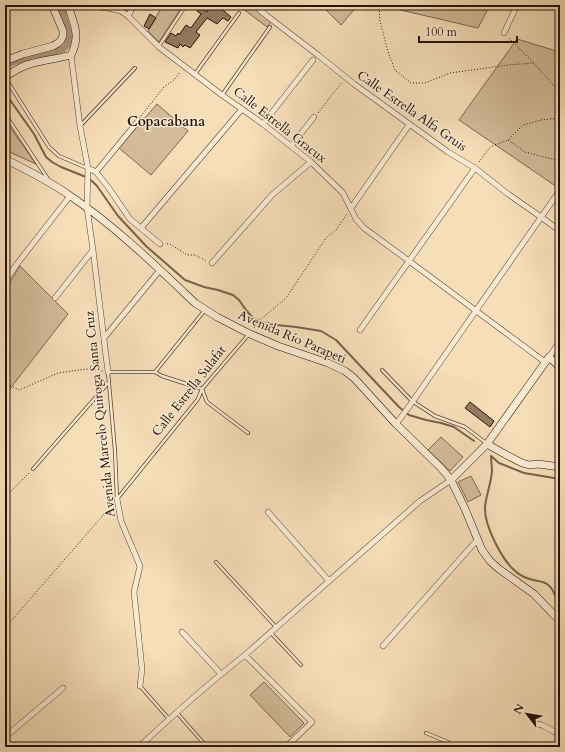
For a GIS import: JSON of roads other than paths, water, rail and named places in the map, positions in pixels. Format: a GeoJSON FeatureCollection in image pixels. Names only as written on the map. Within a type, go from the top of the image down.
{"type":"FeatureCollection","features":[{"type":"Feature","properties":{"kind":"main road"},"geometry":{"type":"LineString","coordinates":[[5,77],[30,64],[71,55],[77,35],[68,5]]}},
{"type":"Feature","properties":{"kind":"main road"},"geometry":{"type":"LineString","coordinates":[[5,61],[58,43],[63,36],[63,31],[54,7]]}},
{"type":"Feature","properties":{"kind":"main road","name":"Avenida Río Parapeti"},"geometry":{"type":"LineString","coordinates":[[5,159],[51,183],[87,208],[122,236],[195,303],[205,310],[250,334],[278,346],[328,363],[345,371],[354,378],[396,424],[441,468],[451,480],[482,550],[499,569],[534,594],[560,620]]}},
{"type":"Feature","properties":{"kind":"main road"},"geometry":{"type":"LineString","coordinates":[[451,480],[487,444],[547,360]]}},
{"type":"Feature","properties":{"kind":"main road","name":"Calle Estrella Gracux"},"geometry":{"type":"LineString","coordinates":[[547,360],[560,367]]}},
{"type":"Feature","properties":{"kind":"main road"},"geometry":{"type":"LineString","coordinates":[[487,444],[522,463],[529,465],[538,464],[560,467]]}},
{"type":"Feature","properties":{"kind":"street"},"geometry":{"type":"LineString","coordinates":[[54,7],[64,5]]}},
{"type":"Feature","properties":{"kind":"street","name":"Calle Estrella Gracux"},"geometry":{"type":"LineString","coordinates":[[80,5],[108,8],[120,11],[128,16],[159,47],[242,110],[263,124],[311,162],[343,193],[350,208],[364,228],[547,360]]}},
{"type":"Feature","properties":{"kind":"street"},"geometry":{"type":"LineString","coordinates":[[128,16],[134,5]]}},
{"type":"Feature","properties":{"kind":"street","name":"Calle Estrella Alfa Gruis"},"geometry":{"type":"LineString","coordinates":[[254,5],[266,16],[409,125],[448,152],[475,168],[508,194],[560,231]]}},
{"type":"Feature","properties":{"kind":"street"},"geometry":{"type":"LineString","coordinates":[[504,33],[516,5]]}},
{"type":"Feature","properties":{"kind":"street"},"geometry":{"type":"LineString","coordinates":[[71,55],[80,126],[88,168],[87,208]]}},
{"type":"Feature","properties":{"kind":"street"},"geometry":{"type":"LineString","coordinates":[[263,124],[314,60]]}},
{"type":"Feature","properties":{"kind":"street"},"geometry":{"type":"LineString","coordinates":[[141,228],[242,110]]}},
{"type":"Feature","properties":{"kind":"street"},"geometry":{"type":"LineString","coordinates":[[291,146],[314,117]]}},
{"type":"Feature","properties":{"kind":"street"},"geometry":{"type":"LineString","coordinates":[[96,172],[139,120]]}},
{"type":"Feature","properties":{"kind":"street"},"geometry":{"type":"LineString","coordinates":[[350,208],[409,125]]}},
{"type":"Feature","properties":{"kind":"street"},"geometry":{"type":"LineString","coordinates":[[212,263],[272,195],[311,162]]}},
{"type":"Feature","properties":{"kind":"street"},"geometry":{"type":"LineString","coordinates":[[88,168],[96,172],[130,219],[160,244]]}},
{"type":"Feature","properties":{"kind":"street"},"geometry":{"type":"LineString","coordinates":[[360,330],[475,168]]}},
{"type":"Feature","properties":{"kind":"street"},"geometry":{"type":"LineString","coordinates":[[396,424],[558,193]]}},
{"type":"Feature","properties":{"kind":"street"},"geometry":{"type":"LineString","coordinates":[[5,282],[17,264],[70,196]]}},
{"type":"Feature","properties":{"kind":"street","name":"Avenida Marcelo Quiroga Santa Cruz"},"geometry":{"type":"LineString","coordinates":[[87,208],[108,372]]}},
{"type":"Feature","properties":{"kind":"street"},"geometry":{"type":"LineString","coordinates":[[55,298],[93,250]]}},
{"type":"Feature","properties":{"kind":"street"},"geometry":{"type":"LineString","coordinates":[[104,338],[160,270]]}},
{"type":"Feature","properties":{"kind":"street"},"geometry":{"type":"LineString","coordinates":[[547,360],[560,341]]}},
{"type":"Feature","properties":{"kind":"street"},"geometry":{"type":"LineString","coordinates":[[139,747],[169,719],[245,655],[420,501],[451,480]]}},
{"type":"Feature","properties":{"kind":"street","name":"Avenida Marcelo Quiroga Santa Cruz"},"geometry":{"type":"LineString","coordinates":[[117,500],[121,520],[140,566],[134,592],[142,669],[140,686]]}},
{"type":"Feature","properties":{"kind":"street"},"geometry":{"type":"LineString","coordinates":[[268,512],[329,581]]}},
{"type":"Feature","properties":{"kind":"street"},"geometry":{"type":"LineString","coordinates":[[383,646],[478,539]]}},
{"type":"Feature","properties":{"kind":"street"},"geometry":{"type":"LineString","coordinates":[[182,632],[221,674]]}},
{"type":"Feature","properties":{"kind":"street"},"geometry":{"type":"LineString","coordinates":[[245,655],[312,722],[286,747]]}},
{"type":"Feature","properties":{"kind":"street"},"geometry":{"type":"LineString","coordinates":[[5,737],[63,688]]}},
{"type":"Feature","properties":{"kind":"street"},"geometry":{"type":"LineString","coordinates":[[537,724],[542,725],[560,735]]}},
{"type":"Feature","properties":{"kind":"lane"},"geometry":{"type":"LineString","coordinates":[[159,47],[186,5]]}},
{"type":"Feature","properties":{"kind":"lane"},"geometry":{"type":"LineString","coordinates":[[195,74],[239,12]]}},
{"type":"Feature","properties":{"kind":"lane"},"geometry":{"type":"LineString","coordinates":[[222,95],[270,27]]}},
{"type":"Feature","properties":{"kind":"lane"},"geometry":{"type":"LineString","coordinates":[[80,126],[135,68]]}},
{"type":"Feature","properties":{"kind":"lane"},"geometry":{"type":"LineString","coordinates":[[5,77],[49,147],[59,156],[88,168]]}},
{"type":"Feature","properties":{"kind":"lane"},"geometry":{"type":"LineString","coordinates":[[5,114],[51,183]]}},
{"type":"Feature","properties":{"kind":"lane"},"geometry":{"type":"LineString","coordinates":[[155,372],[205,310]]}},
{"type":"Feature","properties":{"kind":"lane","name":"Calle Estrella Sulafat"},"geometry":{"type":"LineString","coordinates":[[117,500],[198,399],[202,389],[250,334]]}},
{"type":"Feature","properties":{"kind":"lane"},"geometry":{"type":"LineString","coordinates":[[382,370],[412,401],[435,416],[465,427],[487,444]]}},
{"type":"Feature","properties":{"kind":"lane"},"geometry":{"type":"LineString","coordinates":[[108,372],[155,372],[162,376],[202,389],[207,402],[248,433]]}},
{"type":"Feature","properties":{"kind":"lane","name":"Avenida Marcelo Quiroga Santa Cruz"},"geometry":{"type":"LineString","coordinates":[[108,372],[116,451],[117,500]]}},
{"type":"Feature","properties":{"kind":"lane"},"geometry":{"type":"LineString","coordinates":[[33,469],[108,382]]}},
{"type":"Feature","properties":{"kind":"lane"},"geometry":{"type":"LineString","coordinates":[[216,562],[277,627]]}},
{"type":"Feature","properties":{"kind":"lane"},"geometry":{"type":"LineString","coordinates":[[271,632],[301,665]]}},
{"type":"Feature","properties":{"kind":"lane"},"geometry":{"type":"LineString","coordinates":[[140,686],[169,719]]}},
{"type":"Feature","properties":{"kind":"lane"},"geometry":{"type":"LineString","coordinates":[[176,713],[207,747]]}},
{"type":"Feature","properties":{"kind":"lane"},"geometry":{"type":"LineString","coordinates":[[426,733],[448,742],[452,747]]}},
{"type":"Feature","properties":{"kind":"waterway"},"geometry":{"type":"LineString","coordinates":[[5,65],[24,58],[63,49],[67,45],[69,35],[62,11]]}},
{"type":"Feature","properties":{"kind":"waterway"},"geometry":{"type":"LineString","coordinates":[[5,94],[34,134],[46,157],[61,167],[92,181],[118,216],[146,246],[185,280],[233,295],[239,300],[253,318],[267,324],[321,331],[336,340],[399,407],[409,415],[454,427],[474,441]]}},
{"type":"Feature","properties":{"kind":"waterway"},"geometry":{"type":"LineString","coordinates":[[491,456],[492,471],[486,498],[485,514],[494,541],[504,558],[514,570],[525,577],[547,584],[560,604]]}},
{"type":"Feature","properties":{"kind":"waterway"},"geometry":{"type":"LineString","coordinates":[[491,456],[499,463],[524,473],[560,479]]}},
{"type":"Feature","properties":{"kind":"district","name":"Copacabana"},"geometry":{"type":"Point","coordinates":[166,121]}}]}
